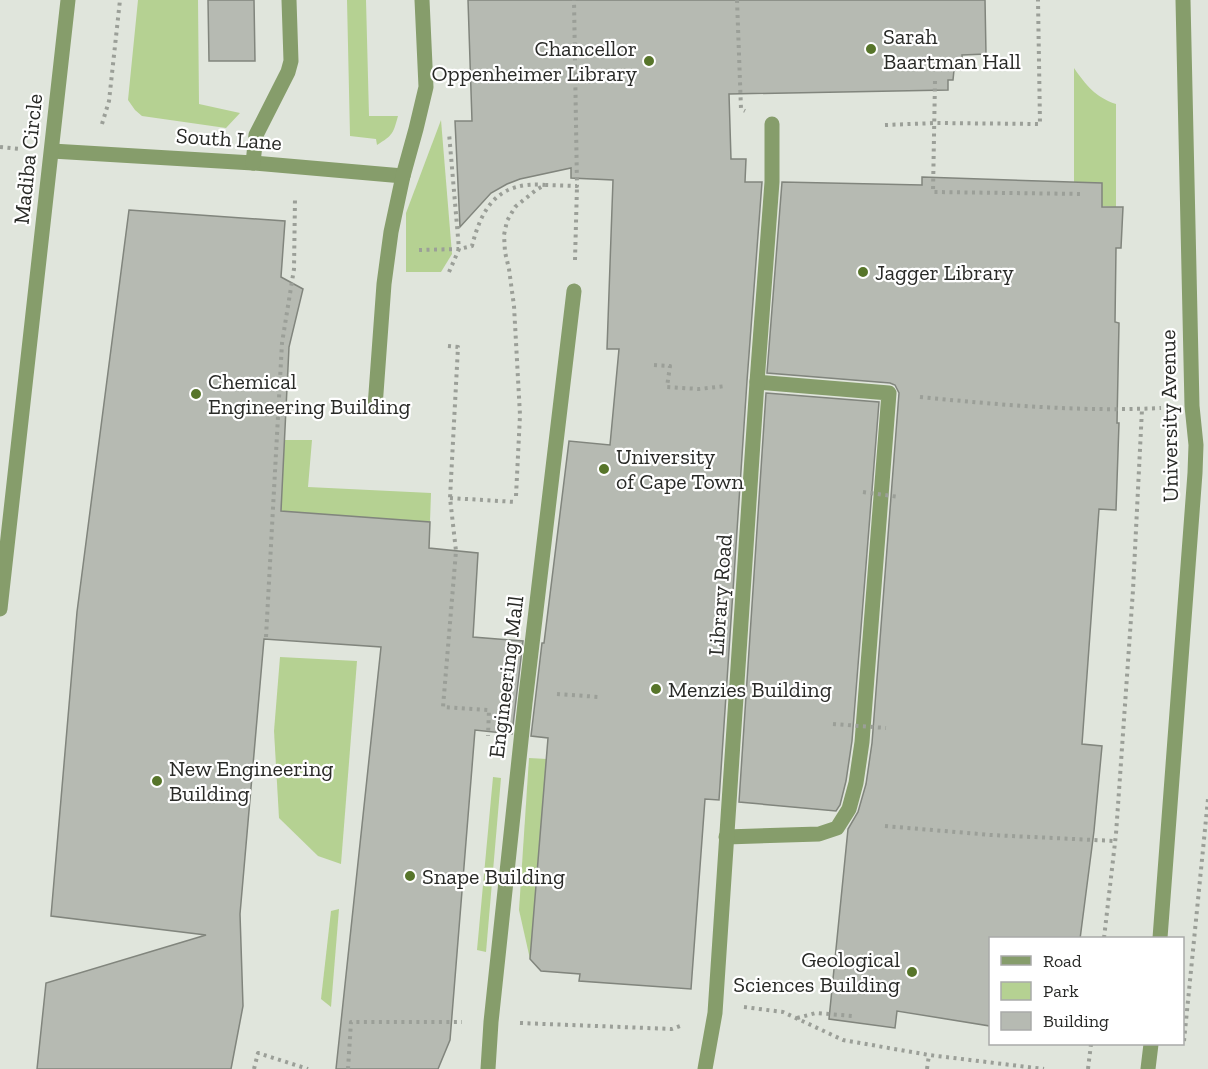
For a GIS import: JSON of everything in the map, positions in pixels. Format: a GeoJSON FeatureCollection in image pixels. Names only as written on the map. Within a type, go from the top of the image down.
{"type":"FeatureCollection","features":[{"type":"Feature","properties":{"kind":"street","name":"Madiba Circle"},"geometry":{"type":"LineString","coordinates":[[0,609],[68,0]]}},
{"type":"Feature","properties":{"kind":"street"},"geometry":{"type":"LineString","coordinates":[[253,163],[256,135],[288,72],[291,61],[289,0]]}},
{"type":"Feature","properties":{"kind":"street"},"geometry":{"type":"LineString","coordinates":[[375,407],[384,284],[391,232],[426,87],[422,0]]}},
{"type":"Feature","properties":{"kind":"street","name":"University Avenue"},"geometry":{"type":"LineString","coordinates":[[1160,937],[1196,473],[1192,406],[1183,0]]}},
{"type":"Feature","properties":{"kind":"street","name":"Library Road"},"geometry":{"type":"LineString","coordinates":[[705,1069],[715,1013],[772,182],[772,124]]}},
{"type":"Feature","properties":{"kind":"street","name":"South Lane"},"geometry":{"type":"LineString","coordinates":[[51,151],[253,163],[403,176]]}},
{"type":"Feature","properties":{"kind":"street","name":"Engineering Mall"},"geometry":{"type":"LineString","coordinates":[[488,1069],[525,703],[574,291]]}},
{"type":"Feature","properties":{"kind":"street"},"geometry":{"type":"LineString","coordinates":[[726,837],[819,834],[837,828],[849,809],[856,783],[862,742],[890,393],[757,382]]}},
{"type":"Feature","properties":{"kind":"street"},"geometry":{"type":"LineString","coordinates":[[1148,1069],[1151,1045]]}},
{"type":"Feature","properties":{"kind":"path"},"geometry":{"type":"LineString","coordinates":[[93,154],[109,101],[120,0]]}},
{"type":"Feature","properties":{"kind":"path"},"geometry":{"type":"LineString","coordinates":[[574,0],[578,178]]}},
{"type":"Feature","properties":{"kind":"path"},"geometry":{"type":"LineString","coordinates":[[737,0],[741,109]]}},
{"type":"Feature","properties":{"kind":"path"},"geometry":{"type":"LineString","coordinates":[[885,125],[1040,124],[1038,0]]}},
{"type":"Feature","properties":{"kind":"path"},"geometry":{"type":"LineString","coordinates":[[935,81],[933,192],[1083,194]]}},
{"type":"Feature","properties":{"kind":"path"},"geometry":{"type":"LineString","coordinates":[[448,132],[459,249],[448,272]]}},
{"type":"Feature","properties":{"kind":"path"},"geometry":{"type":"LineString","coordinates":[[0,147],[28,149]]}},
{"type":"Feature","properties":{"kind":"path"},"geometry":{"type":"LineString","coordinates":[[417,250],[459,249],[472,246],[477,226],[493,200],[501,194],[524,185],[545,185]]}},
{"type":"Feature","properties":{"kind":"path"},"geometry":{"type":"LineString","coordinates":[[575,263],[577,186]]}},
{"type":"Feature","properties":{"kind":"path"},"geometry":{"type":"LineString","coordinates":[[266,637],[282,343],[294,269],[295,208]]}},
{"type":"Feature","properties":{"kind":"path"},"geometry":{"type":"LineString","coordinates":[[448,346],[458,347],[450,498],[456,551],[443,708],[489,710],[488,741]]}},
{"type":"Feature","properties":{"kind":"path"},"geometry":{"type":"LineString","coordinates":[[654,365],[670,366],[668,387],[699,389]]}},
{"type":"Feature","properties":{"kind":"path"},"geometry":{"type":"LineString","coordinates":[[890,393],[1035,407],[1142,409],[1192,406]]}},
{"type":"Feature","properties":{"kind":"path"},"geometry":{"type":"LineString","coordinates":[[1104,937],[1115,841],[1142,409]]}},
{"type":"Feature","properties":{"kind":"path"},"geometry":{"type":"LineString","coordinates":[[863,492],[899,497]]}},
{"type":"Feature","properties":{"kind":"path"},"geometry":{"type":"LineString","coordinates":[[450,498],[516,502]]}},
{"type":"Feature","properties":{"kind":"path"},"geometry":{"type":"LineString","coordinates":[[573,695],[599,697]]}},
{"type":"Feature","properties":{"kind":"path"},"geometry":{"type":"LineString","coordinates":[[833,724],[886,728]]}},
{"type":"Feature","properties":{"kind":"path"},"geometry":{"type":"LineString","coordinates":[[1184,1038],[1208,799]]}},
{"type":"Feature","properties":{"kind":"path"},"geometry":{"type":"LineString","coordinates":[[885,826],[991,835],[1115,841]]}},
{"type":"Feature","properties":{"kind":"path"},"geometry":{"type":"LineString","coordinates":[[737,1006],[783,1012],[843,1040],[928,1055],[1044,1069]]}},
{"type":"Feature","properties":{"kind":"path"},"geometry":{"type":"LineString","coordinates":[[797,1018],[816,1013],[852,1016]]}},
{"type":"Feature","properties":{"kind":"path"},"geometry":{"type":"LineString","coordinates":[[348,1069],[351,1022],[491,1022],[672,1029]]}},
{"type":"Feature","properties":{"kind":"path"},"geometry":{"type":"LineString","coordinates":[[1088,1069],[1091,1045]]}},
{"type":"Feature","properties":{"kind":"path"},"geometry":{"type":"LineString","coordinates":[[254,1069],[258,1053],[308,1069]]}},
{"type":"Feature","properties":{"kind":"path"},"geometry":{"type":"LineString","coordinates":[[927,1069],[928,1055]]}},
{"type":"Feature","properties":{"kind":"green space"},"geometry":{"type":"Polygon","coordinates":[[[138,0],[198,0],[199,104],[240,113],[226,128],[142,116],[128,100],[138,0]]]}},
{"type":"Feature","properties":{"kind":"green space"},"geometry":{"type":"Polygon","coordinates":[[[347,0],[366,0],[369,116],[398,116],[392,133],[377,145],[376,139],[350,136],[347,0]]]}},
{"type":"Feature","properties":{"kind":"green space"},"geometry":{"type":"Polygon","coordinates":[[[1074,68],[1092,90],[1102,98],[1116,104],[1116,207],[1102,206],[1101,183],[1074,182],[1074,68]]]}},
{"type":"Feature","properties":{"kind":"green space"},"geometry":{"type":"Polygon","coordinates":[[[441,120],[452,254],[441,272],[406,272],[406,213],[441,120]]]}},
{"type":"Feature","properties":{"kind":"green space"},"geometry":{"type":"Polygon","coordinates":[[[284,440],[312,440],[308,487],[431,493],[430,522],[281,511],[284,440]]]}},
{"type":"Feature","properties":{"kind":"green space"},"geometry":{"type":"Polygon","coordinates":[[[280,657],[357,661],[341,864],[318,856],[279,818],[274,731],[280,657]]]}},
{"type":"Feature","properties":{"kind":"green space"},"geometry":{"type":"Polygon","coordinates":[[[529,758],[547,759],[530,959],[519,910],[529,758]]]}},
{"type":"Feature","properties":{"kind":"green space"},"geometry":{"type":"Polygon","coordinates":[[[493,777],[501,778],[486,952],[477,950],[493,777]]]}},
{"type":"Feature","properties":{"kind":"green space"},"geometry":{"type":"Polygon","coordinates":[[[339,909],[331,1007],[321,999],[331,911],[339,909]]]}},
{"type":"Feature","properties":{"kind":"building"},"geometry":{"type":"Polygon","coordinates":[[[208,0],[254,0],[255,61],[209,61],[208,0]]]}},
{"type":"Feature","properties":{"kind":"building"},"geometry":{"type":"Polygon","coordinates":[[[468,0],[985,0],[986,54],[962,55],[963,70],[954,70],[953,80],[948,80],[948,90],[729,94],[731,159],[746,159],[745,182],[762,182],[719,800],[705,799],[691,989],[579,981],[580,974],[541,971],[530,959],[548,738],[531,736],[569,441],[610,445],[619,349],[607,349],[613,180],[571,178],[571,168],[520,179],[491,193],[460,227],[455,121],[472,121],[468,0]]]}},
{"type":"Feature","properties":{"kind":"building"},"geometry":{"type":"Polygon","coordinates":[[[922,177],[1102,183],[1102,207],[1123,207],[1121,248],[1116,248],[1115,322],[1119,323],[1117,423],[1119,423],[1116,510],[1099,509],[1082,744],[1102,746],[1080,937],[989,937],[989,1026],[897,1011],[895,1028],[829,1019],[848,829],[858,812],[866,784],[872,743],[899,393],[895,385],[890,383],[767,373],[782,182],[922,185],[922,177]]]}},
{"type":"Feature","properties":{"kind":"building"},"geometry":{"type":"Polygon","coordinates":[[[129,210],[285,221],[281,277],[303,289],[289,347],[281,511],[430,522],[429,548],[478,553],[473,637],[523,641],[512,734],[475,730],[450,1040],[438,1069],[336,1069],[381,647],[264,639],[240,914],[243,1006],[231,1069],[37,1069],[46,983],[206,935],[51,916],[77,612],[129,210]]]}},
{"type":"Feature","properties":{"kind":"building"},"geometry":{"type":"Polygon","coordinates":[[[766,393],[879,402],[852,741],[846,781],[840,805],[836,811],[739,802],[766,393]]]}},
{"type":"Feature","properties":{"kind":"place","name":"Sarah Baartman Hall"},"geometry":{"type":"Point","coordinates":[871,49]}},
{"type":"Feature","properties":{"kind":"place","name":"Chancellor Oppenheimer Library"},"geometry":{"type":"Point","coordinates":[649,61]}},
{"type":"Feature","properties":{"kind":"place","name":"Jagger Library"},"geometry":{"type":"Point","coordinates":[863,272]}},
{"type":"Feature","properties":{"kind":"place","name":"Chemical Engineering Building"},"geometry":{"type":"Point","coordinates":[196,394]}},
{"type":"Feature","properties":{"kind":"place","name":"University of Cape Town"},"geometry":{"type":"Point","coordinates":[604,469]}},
{"type":"Feature","properties":{"kind":"place","name":"Menzies Building"},"geometry":{"type":"Point","coordinates":[656,689]}},
{"type":"Feature","properties":{"kind":"place","name":"New Engineering Building"},"geometry":{"type":"Point","coordinates":[157,781]}},
{"type":"Feature","properties":{"kind":"place","name":"Snape Building"},"geometry":{"type":"Point","coordinates":[410,876]}},
{"type":"Feature","properties":{"kind":"place","name":"Geological Sciences Building"},"geometry":{"type":"Point","coordinates":[912,972]}}]}
